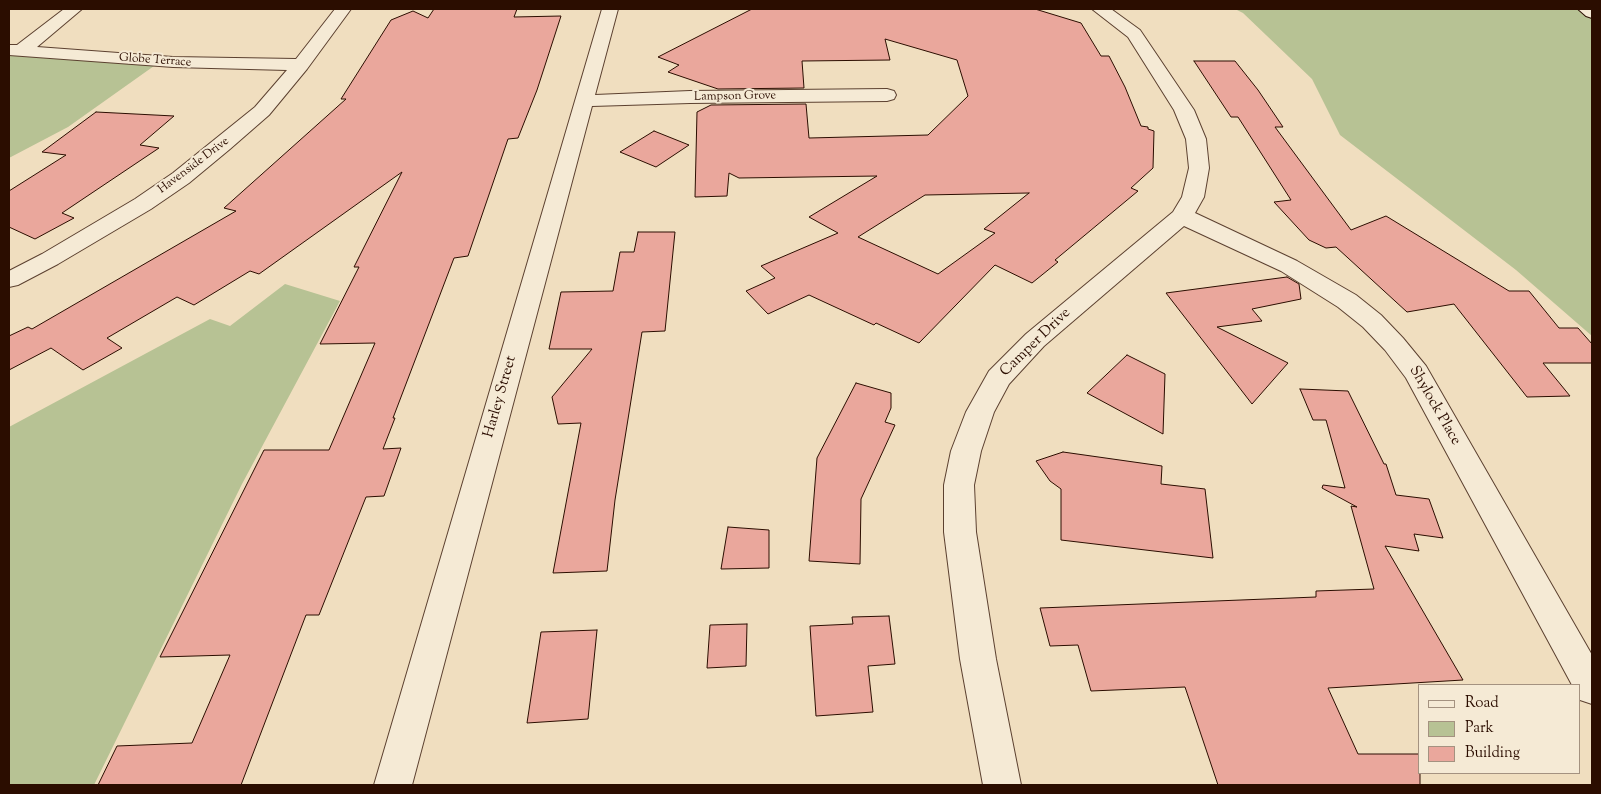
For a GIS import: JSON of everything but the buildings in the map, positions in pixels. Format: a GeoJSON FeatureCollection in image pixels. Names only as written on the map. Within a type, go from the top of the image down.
{"type":"FeatureCollection","features":[{"type":"Feature","properties":{"kind":"street"},"geometry":{"type":"LineString","coordinates":[[15,50],[74,9]]}},
{"type":"Feature","properties":{"kind":"street","name":"Havenside Drive"},"geometry":{"type":"LineString","coordinates":[[9,280],[50,260],[100,230],[181,178],[223,145],[262,110],[301,65],[343,9]]}},
{"type":"Feature","properties":{"kind":"street","name":"Harley Street"},"geometry":{"type":"LineString","coordinates":[[393,785],[610,9]]}},
{"type":"Feature","properties":{"kind":"street","name":"Camper Drive"},"geometry":{"type":"LineString","coordinates":[[1002,785],[978,659],[960,532],[959,485],[966,451],[980,412],[999,378],[1035,340],[1182,216],[1193,196],[1199,168],[1196,139],[1184,110],[1134,34],[1114,17],[1100,9]]}},
{"type":"Feature","properties":{"kind":"street"},"geometry":{"type":"LineString","coordinates":[[1586,9],[1592,13]]}},
{"type":"Feature","properties":{"kind":"street","name":"Globe Terrace"},"geometry":{"type":"LineString","coordinates":[[15,50],[182,63],[301,65]]}},
{"type":"Feature","properties":{"kind":"street","name":"Lampson Grove"},"geometry":{"type":"LineString","coordinates":[[583,101],[700,97],[887,95]]}},
{"type":"Feature","properties":{"kind":"street","name":"Shylock Place"},"geometry":{"type":"LineString","coordinates":[[1182,216],[1289,266],[1347,302],[1372,321],[1394,344],[1417,373],[1592,688]]}},
{"type":"Feature","properties":{"kind":"green space"},"geometry":{"type":"Polygon","coordinates":[[[1235,9],[1592,9],[1592,336],[1516,270],[1340,135],[1312,79],[1243,13],[1235,9]]]}},
{"type":"Feature","properties":{"kind":"green space"},"geometry":{"type":"Polygon","coordinates":[[[9,49],[161,61],[68,127],[9,158],[9,49]]]}},
{"type":"Feature","properties":{"kind":"green space"},"geometry":{"type":"Polygon","coordinates":[[[285,284],[340,301],[242,484],[94,785],[9,785],[9,427],[210,319],[230,326],[285,284]]]}}]}
